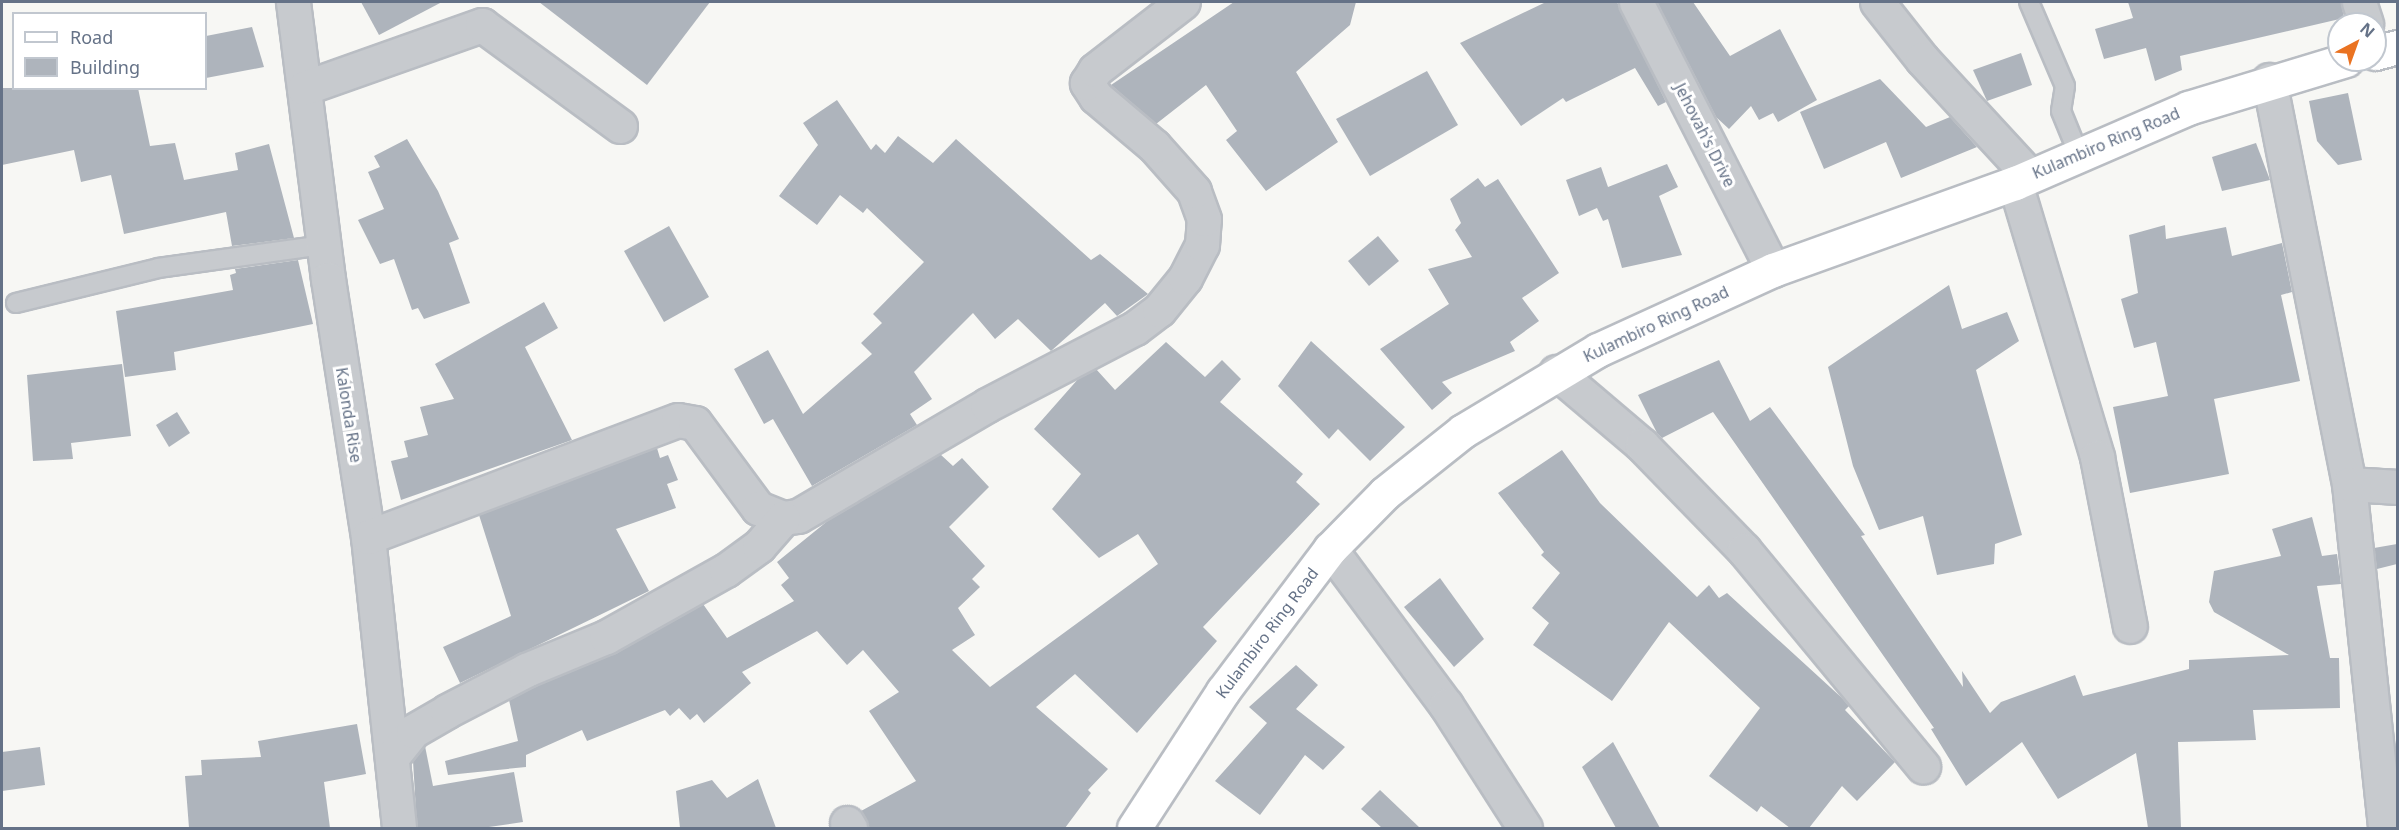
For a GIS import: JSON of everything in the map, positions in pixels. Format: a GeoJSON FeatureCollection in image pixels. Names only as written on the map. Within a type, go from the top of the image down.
{"type":"FeatureCollection","features":[{"type":"Feature","properties":{"kind":"street","name":"Kalonda Rise"},"geometry":{"type":"LineString","coordinates":[[293,2],[324,245],[368,537],[399,828]]}},
{"type":"Feature","properties":{"kind":"street"},"geometry":{"type":"LineString","coordinates":[[392,757],[413,731],[526,670],[606,637],[726,570],[759,546],[783,518],[815,509],[987,405],[1135,328],[1171,298],[1202,245],[1200,203],[1160,154],[1096,97],[1088,82],[1095,70],[1183,2]]}},
{"type":"Feature","properties":{"kind":"street","name":"Jehovah's Drive"},"geometry":{"type":"LineString","coordinates":[[1636,2],[1773,270]]}},
{"type":"Feature","properties":{"kind":"street"},"geometry":{"type":"LineString","coordinates":[[1877,2],[2023,179],[2097,457],[2130,626]]}},
{"type":"Feature","properties":{"kind":"street"},"geometry":{"type":"LineString","coordinates":[[304,88],[482,25],[620,126]]}},
{"type":"Feature","properties":{"kind":"street","name":"Kulambiro Ring Road"},"geometry":{"type":"LineString","coordinates":[[1134,828],[1223,691],[1330,549],[1385,493],[1463,431],[1556,372],[1773,270],[2023,179],[2269,80],[2327,65]]}},
{"type":"Feature","properties":{"kind":"street"},"geometry":{"type":"LineString","coordinates":[[2269,80],[2349,484],[2389,812]]}},
{"type":"Feature","properties":{"kind":"street"},"geometry":{"type":"LineString","coordinates":[[1556,372],[1642,445],[1744,550],[1923,766]]}},
{"type":"Feature","properties":{"kind":"street"},"geometry":{"type":"LineString","coordinates":[[368,537],[678,420],[695,423],[758,508],[783,518]]}},
{"type":"Feature","properties":{"kind":"street"},"geometry":{"type":"LineString","coordinates":[[2349,484],[2397,487]]}},
{"type":"Feature","properties":{"kind":"street"},"geometry":{"type":"LineString","coordinates":[[1330,549],[1446,705],[1525,828]]}},
{"type":"Feature","properties":{"kind":"lane"},"geometry":{"type":"LineString","coordinates":[[2029,2],[2065,86],[2061,111],[2079,155]]}},
{"type":"Feature","properties":{"kind":"lane"},"geometry":{"type":"LineString","coordinates":[[16,303],[203,260],[324,245]]}},
{"type":"Feature","properties":{"kind":"building"},"geometry":{"type":"Polygon","coordinates":[[[361,2],[442,2],[379,35],[361,2]]]}},
{"type":"Feature","properties":{"kind":"building"},"geometry":{"type":"Polygon","coordinates":[[[539,2],[710,2],[647,85],[539,2]]]}},
{"type":"Feature","properties":{"kind":"building"},"geometry":{"type":"Polygon","coordinates":[[[1234,2],[1356,2],[1350,25],[1296,72],[1338,142],[1266,191],[1226,140],[1237,131],[1206,85],[1156,124],[1111,85],[1234,2]]]}},
{"type":"Feature","properties":{"kind":"building"},"geometry":{"type":"Polygon","coordinates":[[[1546,2],[1617,2],[1666,102],[1658,106],[1635,68],[1566,102],[1563,98],[1521,126],[1460,43],[1546,2]]]}},
{"type":"Feature","properties":{"kind":"building"},"geometry":{"type":"Polygon","coordinates":[[[1657,2],[1693,2],[1730,56],[1780,29],[1817,100],[1778,122],[1773,113],[1759,120],[1751,106],[1729,129],[1716,117],[1657,2]]]}},
{"type":"Feature","properties":{"kind":"building"},"geometry":{"type":"Polygon","coordinates":[[[2128,2],[2341,2],[2343,12],[2327,12],[2327,22],[2180,56],[2182,70],[2155,81],[2146,48],[2104,59],[2095,29],[2133,18],[2128,2]]]}},
{"type":"Feature","properties":{"kind":"building"},"geometry":{"type":"Polygon","coordinates":[[[252,27],[264,67],[207,78],[207,36],[252,27]]]}},
{"type":"Feature","properties":{"kind":"building"},"geometry":{"type":"Polygon","coordinates":[[[2021,53],[2032,85],[1987,101],[1973,70],[2021,53]]]}},
{"type":"Feature","properties":{"kind":"building"},"geometry":{"type":"Polygon","coordinates":[[[1427,71],[1458,125],[1370,176],[1336,119],[1427,71]]]}},
{"type":"Feature","properties":{"kind":"building"},"geometry":{"type":"Polygon","coordinates":[[[1880,79],[1926,127],[1950,117],[1977,147],[1901,178],[1886,142],[1824,169],[1800,112],[1880,79]]]}},
{"type":"Feature","properties":{"kind":"building"},"geometry":{"type":"Polygon","coordinates":[[[2,88],[12,88],[12,90],[138,90],[150,146],[175,143],[184,180],[238,170],[235,153],[269,144],[294,238],[232,246],[226,212],[124,234],[111,175],[81,182],[74,150],[2,165],[2,88]]]}},
{"type":"Feature","properties":{"kind":"building"},"geometry":{"type":"Polygon","coordinates":[[[2348,93],[2362,160],[2338,165],[2317,141],[2309,101],[2348,93]]]}},
{"type":"Feature","properties":{"kind":"building"},"geometry":{"type":"Polygon","coordinates":[[[837,100],[871,150],[876,144],[885,153],[898,136],[933,163],[956,139],[1091,260],[1100,254],[1148,294],[1117,316],[1105,303],[1051,351],[1018,319],[995,339],[973,313],[914,372],[932,399],[910,414],[917,425],[812,486],[773,419],[764,424],[734,369],[768,350],[803,414],[872,354],[861,343],[882,323],[873,314],[924,262],[867,208],[863,213],[840,195],[817,225],[779,196],[818,145],[803,123],[837,100]]]}},
{"type":"Feature","properties":{"kind":"building"},"geometry":{"type":"Polygon","coordinates":[[[407,139],[438,191],[459,239],[449,243],[470,303],[424,319],[418,308],[412,310],[394,259],[380,264],[358,220],[384,209],[368,172],[380,167],[374,156],[407,139]]]}},
{"type":"Feature","properties":{"kind":"building"},"geometry":{"type":"Polygon","coordinates":[[[2256,143],[2270,180],[2222,191],[2212,157],[2256,143]]]}},
{"type":"Feature","properties":{"kind":"building"},"geometry":{"type":"Polygon","coordinates":[[[1667,164],[1678,187],[1659,196],[1682,255],[1622,268],[1608,219],[1603,221],[1597,208],[1579,216],[1566,180],[1601,167],[1608,187],[1667,164]]]}},
{"type":"Feature","properties":{"kind":"building"},"geometry":{"type":"Polygon","coordinates":[[[1478,178],[1485,187],[1498,179],[1559,273],[1522,298],[1539,321],[1510,342],[1515,351],[1442,382],[1452,393],[1432,410],[1380,349],[1449,304],[1428,269],[1472,257],[1455,230],[1461,223],[1450,199],[1478,178]]]}},
{"type":"Feature","properties":{"kind":"building"},"geometry":{"type":"Polygon","coordinates":[[[2165,225],[2166,239],[2226,227],[2232,256],[2282,243],[2292,292],[2281,295],[2300,381],[2214,399],[2229,474],[2130,493],[2113,407],[2168,396],[2156,342],[2134,348],[2121,299],[2138,293],[2129,235],[2165,225]]]}},
{"type":"Feature","properties":{"kind":"building"},"geometry":{"type":"Polygon","coordinates":[[[669,226],[709,297],[664,322],[624,251],[669,226]]]}},
{"type":"Feature","properties":{"kind":"building"},"geometry":{"type":"Polygon","coordinates":[[[1378,236],[1399,261],[1369,286],[1348,261],[1378,236]]]}},
{"type":"Feature","properties":{"kind":"building"},"geometry":{"type":"Polygon","coordinates":[[[298,260],[313,324],[174,352],[176,370],[125,377],[116,311],[233,290],[230,275],[236,273],[235,269],[298,260]]]}},
{"type":"Feature","properties":{"kind":"building"},"geometry":{"type":"Polygon","coordinates":[[[1949,285],[1962,329],[2007,312],[2019,341],[1976,370],[2022,535],[1995,544],[1994,564],[1937,575],[1923,516],[1879,530],[1853,466],[1828,367],[1949,285]]]}},
{"type":"Feature","properties":{"kind":"building"},"geometry":{"type":"Polygon","coordinates":[[[544,302],[558,328],[525,347],[572,440],[401,500],[391,461],[408,457],[404,441],[428,435],[420,407],[454,399],[435,364],[544,302]]]}},
{"type":"Feature","properties":{"kind":"building"},"geometry":{"type":"Polygon","coordinates":[[[1311,341],[1405,427],[1370,461],[1338,429],[1329,439],[1278,386],[1311,341]]]}},
{"type":"Feature","properties":{"kind":"building"},"geometry":{"type":"Polygon","coordinates":[[[1166,342],[1205,377],[1222,360],[1241,379],[1220,402],[1303,474],[1296,482],[1320,504],[1203,627],[1217,641],[1137,733],[1075,674],[1036,707],[1108,769],[1088,790],[1091,793],[1065,828],[869,828],[861,811],[916,781],[869,711],[899,692],[863,650],[847,665],[817,631],[742,672],[751,683],[704,723],[697,714],[690,720],[679,708],[670,716],[665,710],[587,741],[582,730],[526,755],[526,767],[448,775],[445,761],[518,741],[509,700],[534,687],[615,653],[703,604],[727,638],[794,601],[781,585],[789,578],[777,562],[830,519],[940,454],[953,466],[962,458],[989,487],[949,527],[985,566],[972,579],[980,587],[958,608],[975,635],[952,650],[990,687],[1158,564],[1138,534],[1099,558],[1052,509],[1081,474],[1034,429],[1079,378],[1096,369],[1115,390],[1166,342]]]}},
{"type":"Feature","properties":{"kind":"building"},"geometry":{"type":"Polygon","coordinates":[[[1719,360],[1750,421],[1770,407],[1865,535],[1861,536],[1963,687],[1962,671],[1990,713],[2001,702],[2075,675],[2083,696],[2189,669],[2189,660],[2289,655],[2214,612],[2209,602],[2214,571],[2281,556],[2272,529],[2312,517],[2322,556],[2337,554],[2341,584],[2317,586],[2330,658],[2339,658],[2340,708],[2253,710],[2256,740],[2178,742],[2181,828],[2148,828],[2136,753],[2058,799],[2022,742],[1966,786],[1931,729],[1934,728],[1713,412],[1662,438],[1657,433],[1638,395],[1719,360]]]}},
{"type":"Feature","properties":{"kind":"building"},"geometry":{"type":"Polygon","coordinates":[[[122,364],[131,436],[71,443],[73,459],[33,461],[27,375],[122,364]]]}},
{"type":"Feature","properties":{"kind":"building"},"geometry":{"type":"Polygon","coordinates":[[[177,412],[190,433],[169,447],[156,425],[177,412]]]}},
{"type":"Feature","properties":{"kind":"building"},"geometry":{"type":"Polygon","coordinates":[[[657,448],[660,458],[668,455],[678,480],[667,484],[676,508],[616,529],[649,591],[460,683],[443,647],[511,616],[479,515],[657,448]]]}},
{"type":"Feature","properties":{"kind":"building"},"geometry":{"type":"Polygon","coordinates":[[[1562,450],[1600,503],[1697,597],[1709,585],[1719,598],[1727,593],[1849,706],[1845,710],[1895,762],[1857,801],[1842,786],[1809,828],[1790,828],[1761,806],[1757,812],[1709,776],[1760,708],[1669,622],[1612,701],[1533,645],[1549,623],[1532,608],[1560,573],[1541,555],[1544,552],[1498,493],[1562,450]]]}},
{"type":"Feature","properties":{"kind":"building"},"geometry":{"type":"Polygon","coordinates":[[[2397,544],[2397,564],[2377,569],[2374,548],[2397,544]]]}},
{"type":"Feature","properties":{"kind":"building"},"geometry":{"type":"Polygon","coordinates":[[[1440,578],[1484,639],[1454,667],[1404,607],[1440,578]]]}},
{"type":"Feature","properties":{"kind":"building"},"geometry":{"type":"Polygon","coordinates":[[[1296,665],[1318,685],[1296,709],[1345,747],[1323,770],[1305,755],[1260,815],[1215,781],[1267,723],[1249,707],[1296,665]]]}},
{"type":"Feature","properties":{"kind":"building"},"geometry":{"type":"Polygon","coordinates":[[[357,724],[366,774],[324,782],[330,828],[189,828],[185,776],[202,775],[201,760],[261,757],[258,741],[357,724]]]}},
{"type":"Feature","properties":{"kind":"building"},"geometry":{"type":"Polygon","coordinates":[[[1613,742],[1660,828],[1616,828],[1582,767],[1613,742]]]}},
{"type":"Feature","properties":{"kind":"building"},"geometry":{"type":"Polygon","coordinates":[[[425,746],[433,786],[514,772],[523,822],[482,828],[417,828],[413,761],[425,746]]]}},
{"type":"Feature","properties":{"kind":"building"},"geometry":{"type":"Polygon","coordinates":[[[40,747],[45,785],[2,791],[2,752],[40,747]]]}},
{"type":"Feature","properties":{"kind":"building"},"geometry":{"type":"Polygon","coordinates":[[[758,779],[776,828],[680,828],[676,791],[712,780],[727,798],[758,779]]]}},
{"type":"Feature","properties":{"kind":"building"},"geometry":{"type":"Polygon","coordinates":[[[1380,790],[1420,828],[1382,828],[1361,809],[1380,790]]]}}]}
